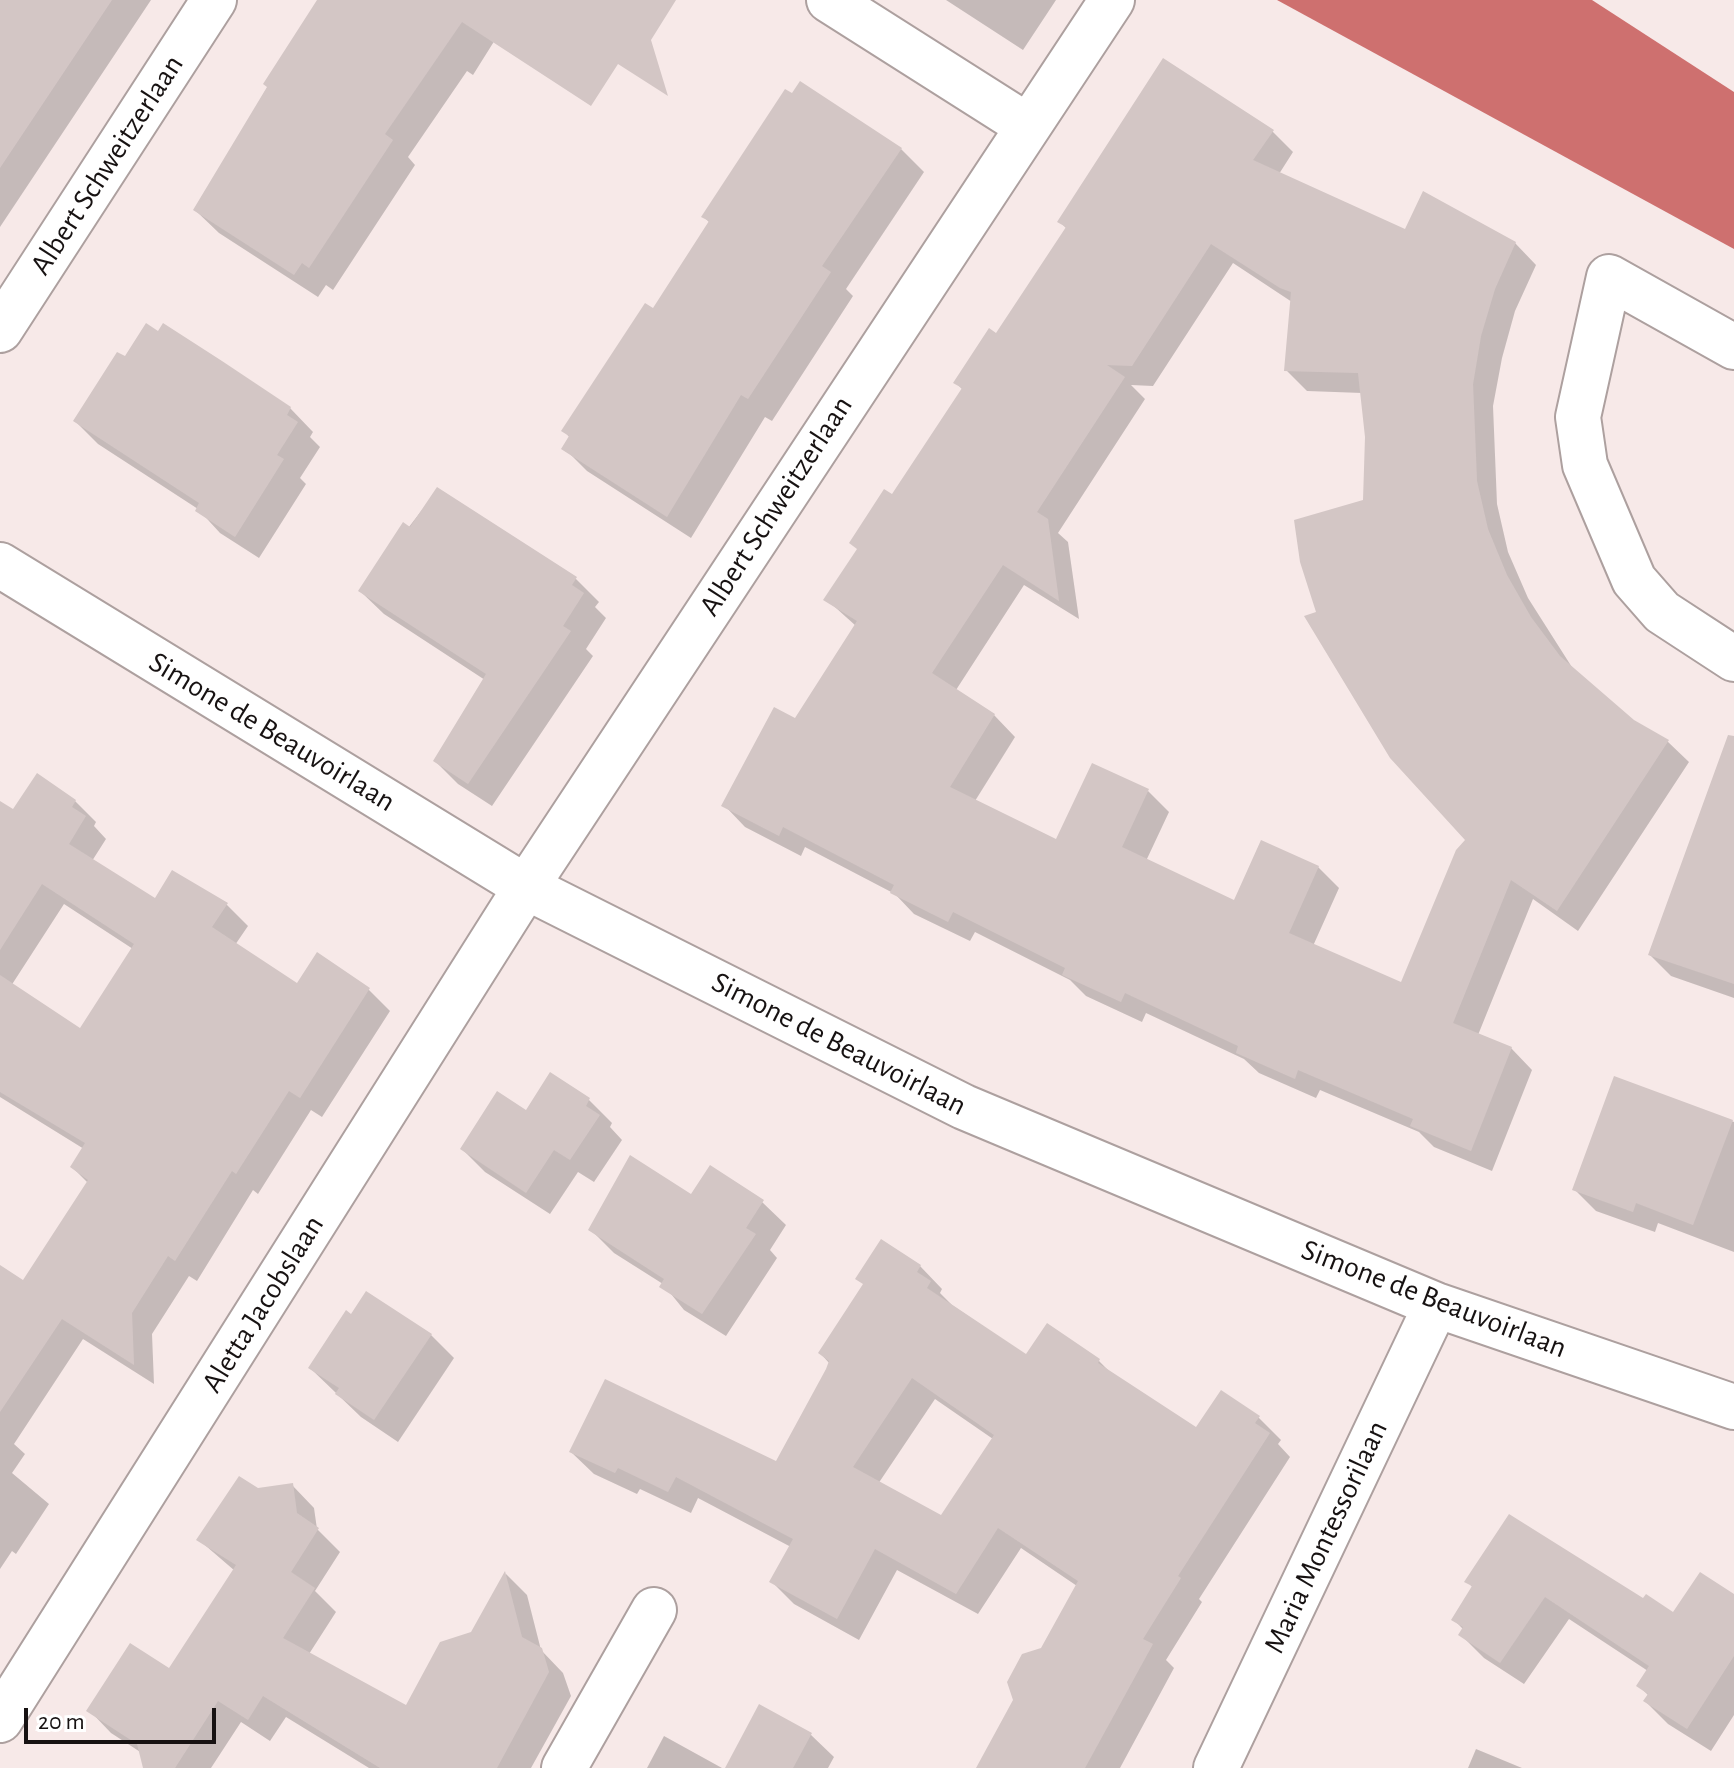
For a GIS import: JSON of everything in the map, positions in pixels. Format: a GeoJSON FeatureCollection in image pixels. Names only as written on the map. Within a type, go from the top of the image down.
{"type":"FeatureCollection","features":[{"type":"Feature","properties":{"kind":"street","name":"Albert Schweitzerlaan"},"geometry":{"type":"LineString","coordinates":[[0,330],[214,0]]}},
{"type":"Feature","properties":{"kind":"street"},"geometry":{"type":"LineString","coordinates":[[829,0],[1026,125]]}},
{"type":"Feature","properties":{"kind":"street","name":"Albert Schweitzerlaan"},"geometry":{"type":"LineString","coordinates":[[526,887],[1026,125],[1112,0]]}},
{"type":"Feature","properties":{"kind":"street"},"geometry":{"type":"LineString","coordinates":[[1734,347],[1609,277],[1578,417],[1585,465],[1634,580],[1662,612],[1734,659]]}},
{"type":"Feature","properties":{"kind":"street","name":"Simone de Beauvoirlaan"},"geometry":{"type":"LineString","coordinates":[[0,565],[526,887],[964,1107],[1436,1305],[1734,1407]]}},
{"type":"Feature","properties":{"kind":"street","name":"Aletta Jacobslaan"},"geometry":{"type":"LineString","coordinates":[[0,1720],[526,887]]}},
{"type":"Feature","properties":{"kind":"street","name":"Maria Montessorilaan"},"geometry":{"type":"LineString","coordinates":[[1216,1768],[1436,1305]]}},
{"type":"Feature","properties":{"kind":"street"},"geometry":{"type":"LineString","coordinates":[[564,1768],[654,1610]]}},
{"type":"Feature","properties":{"kind":"shaded area"},"geometry":{"type":"Polygon","coordinates":[[[1277,0],[1592,0],[1734,92],[1734,249],[1277,0]]]}},
{"type":"Feature","properties":{"kind":"building"},"geometry":{"type":"Polygon","coordinates":[[[0,0],[112,0],[0,168],[0,0]]]}},
{"type":"Feature","properties":{"kind":"building"},"geometry":{"type":"Polygon","coordinates":[[[317,0],[676,0],[651,40],[668,96],[618,64],[591,106],[462,22],[385,134],[393,140],[309,268],[302,263],[294,275],[193,210],[267,87],[263,84],[317,0]]]}},
{"type":"Feature","properties":{"kind":"building"},"geometry":{"type":"Polygon","coordinates":[[[1163,58],[1274,130],[1253,160],[1405,229],[1423,191],[1516,242],[1495,289],[1481,336],[1473,384],[1477,481],[1488,529],[1507,575],[1531,617],[1560,656],[1634,720],[1669,740],[1557,911],[1511,880],[1453,1023],[1512,1047],[1471,1151],[1410,1126],[1413,1119],[1298,1070],[1295,1079],[1236,1053],[1238,1046],[1125,993],[1121,1002],[1062,975],[1065,968],[953,912],[948,922],[890,893],[894,885],[783,827],[779,836],[721,806],[774,707],[795,718],[857,621],[823,600],[857,549],[849,543],[884,489],[892,494],[962,388],[953,383],[989,328],[996,333],[1066,227],[1057,222],[1163,58]],[[1211,244],[1132,366],[1107,365],[1125,377],[1037,512],[1048,519],[1059,601],[1003,565],[932,673],[995,714],[950,787],[1056,839],[1092,763],[1149,789],[1122,847],[1234,900],[1261,840],[1319,866],[1289,933],[1401,982],[1456,850],[1465,840],[1390,758],[1304,616],[1316,612],[1300,562],[1294,520],[1363,500],[1365,437],[1358,373],[1284,371],[1291,292],[1211,244]]]}},
{"type":"Feature","properties":{"kind":"building"},"geometry":{"type":"Polygon","coordinates":[[[800,81],[902,148],[822,266],[831,272],[748,399],[741,395],[667,517],[561,449],[569,436],[561,431],[645,303],[653,308],[709,221],[701,217],[785,89],[792,93],[800,81]]]}},
{"type":"Feature","properties":{"kind":"building"},"geometry":{"type":"Polygon","coordinates":[[[146,323],[158,331],[163,323],[222,361],[291,407],[287,415],[298,422],[277,455],[284,459],[235,537],[195,511],[199,503],[73,421],[117,352],[125,356],[146,323]]]}},
{"type":"Feature","properties":{"kind":"building"},"geometry":{"type":"Polygon","coordinates":[[[437,487],[577,577],[572,585],[584,593],[563,626],[571,631],[468,784],[433,761],[486,674],[358,591],[403,522],[410,527],[437,487]]]}},
{"type":"Feature","properties":{"kind":"building"},"geometry":{"type":"Polygon","coordinates":[[[1728,735],[1734,736],[1734,984],[1648,955],[1728,735]]]}},
{"type":"Feature","properties":{"kind":"building"},"geometry":{"type":"Polygon","coordinates":[[[37,773],[76,800],[72,807],[86,816],[69,844],[155,898],[172,870],[228,903],[212,927],[297,983],[317,952],[370,988],[300,1098],[289,1091],[236,1174],[232,1171],[175,1261],[168,1256],[132,1313],[134,1365],[62,1319],[0,1412],[0,1265],[23,1280],[88,1180],[70,1167],[85,1143],[0,1092],[0,975],[80,1028],[134,944],[42,884],[0,950],[0,801],[13,809],[37,773]]]}},
{"type":"Feature","properties":{"kind":"building"},"geometry":{"type":"Polygon","coordinates":[[[550,1072],[590,1098],[586,1106],[600,1115],[570,1160],[554,1150],[526,1193],[460,1149],[497,1091],[526,1110],[550,1072]]]}},
{"type":"Feature","properties":{"kind":"building"},"geometry":{"type":"Polygon","coordinates":[[[1614,1076],[1733,1120],[1693,1225],[1636,1203],[1633,1212],[1572,1190],[1614,1076]]]}},
{"type":"Feature","properties":{"kind":"building"},"geometry":{"type":"Polygon","coordinates":[[[630,1155],[691,1194],[710,1165],[764,1200],[746,1228],[756,1234],[702,1314],[659,1287],[664,1279],[588,1230],[630,1155]]]}},
{"type":"Feature","properties":{"kind":"building"},"geometry":{"type":"Polygon","coordinates":[[[881,1239],[921,1265],[917,1272],[931,1281],[927,1288],[1026,1354],[1047,1323],[1100,1359],[1098,1363],[1196,1427],[1221,1390],[1260,1416],[1255,1423],[1270,1433],[1178,1576],[1181,1578],[1143,1639],[1153,1644],[1085,1768],[976,1768],[1013,1700],[1007,1682],[1022,1654],[1041,1648],[1078,1581],[998,1528],[956,1594],[875,1549],[837,1619],[769,1582],[793,1539],[676,1477],[668,1492],[618,1468],[615,1473],[569,1452],[605,1379],[776,1461],[826,1369],[829,1361],[818,1353],[863,1284],[855,1279],[881,1239]],[[912,1378],[853,1467],[941,1515],[994,1435],[912,1378]]]}},
{"type":"Feature","properties":{"kind":"building"},"geometry":{"type":"Polygon","coordinates":[[[366,1291],[432,1334],[374,1420],[335,1394],[339,1388],[308,1368],[346,1310],[351,1314],[366,1291]]]}},
{"type":"Feature","properties":{"kind":"building"},"geometry":{"type":"Polygon","coordinates":[[[239,1476],[258,1488],[293,1483],[297,1513],[319,1528],[291,1572],[315,1588],[283,1638],[406,1705],[440,1642],[471,1632],[505,1571],[522,1637],[542,1648],[549,1672],[497,1768],[380,1768],[263,1696],[248,1720],[218,1701],[175,1768],[143,1768],[137,1744],[86,1711],[130,1643],[169,1668],[236,1565],[196,1540],[239,1476]]]}},
{"type":"Feature","properties":{"kind":"building"},"geometry":{"type":"Polygon","coordinates":[[[1509,1514],[1643,1598],[1646,1594],[1673,1612],[1700,1572],[1734,1594],[1734,1656],[1687,1729],[1643,1701],[1648,1694],[1636,1686],[1649,1666],[1545,1597],[1500,1663],[1458,1635],[1463,1627],[1451,1620],[1472,1586],[1464,1582],[1509,1514]]]}},
{"type":"Feature","properties":{"kind":"building"},"geometry":{"type":"Polygon","coordinates":[[[759,1704],[812,1733],[793,1768],[725,1768],[759,1704]]]}}]}
